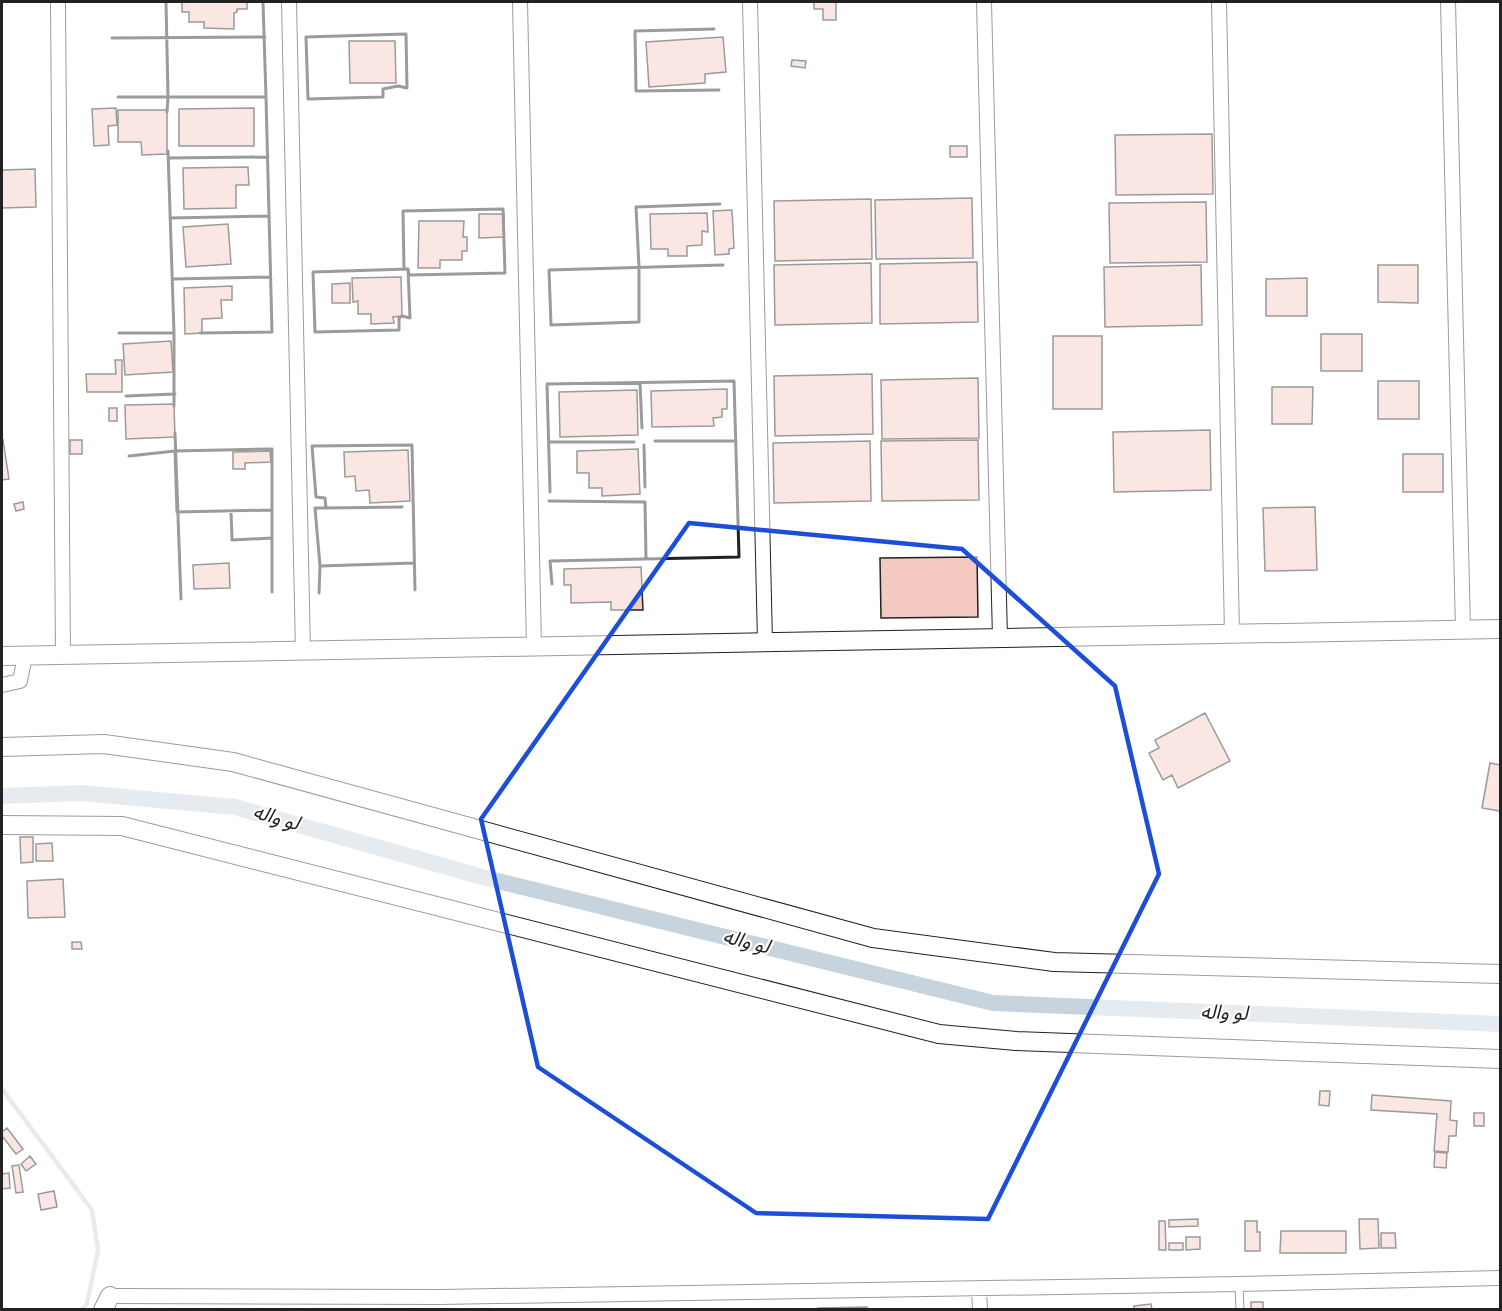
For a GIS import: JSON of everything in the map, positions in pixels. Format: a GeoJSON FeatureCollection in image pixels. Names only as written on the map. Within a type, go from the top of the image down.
{"type":"FeatureCollection","features":[{"type":"Feature","properties":{"kind":"street"},"geometry":{"type":"LineString","coordinates":[[58,2],[63,655]]}},
{"type":"Feature","properties":{"kind":"street"},"geometry":{"type":"LineString","coordinates":[[289,2],[303,651]]}},
{"type":"Feature","properties":{"kind":"street"},"geometry":{"type":"LineString","coordinates":[[520,2],[534,646]]}},
{"type":"Feature","properties":{"kind":"street"},"geometry":{"type":"LineString","coordinates":[[750,2],[765,642]]}},
{"type":"Feature","properties":{"kind":"street"},"geometry":{"type":"LineString","coordinates":[[984,2],[1000,638]]}},
{"type":"Feature","properties":{"kind":"street"},"geometry":{"type":"LineString","coordinates":[[1220,2],[1232,634]]}},
{"type":"Feature","properties":{"kind":"street"},"geometry":{"type":"LineString","coordinates":[[1448,2],[1463,630]]}},
{"type":"Feature","properties":{"kind":"street"},"geometry":{"type":"LineString","coordinates":[[2,656],[1500,629]]}},
{"type":"Feature","properties":{"kind":"street"},"geometry":{"type":"LineString","coordinates":[[2,685],[20,681],[25,656]]}},
{"type":"Feature","properties":{"kind":"street"},"geometry":{"type":"LineString","coordinates":[[2,747],[104,744],[233,762],[873,938],[1054,962],[1500,974]]}},
{"type":"Feature","properties":{"kind":"street"},"geometry":{"type":"LineString","coordinates":[[2,825],[122,826],[939,1034],[1016,1041],[1500,1059]]}},
{"type":"Feature","properties":{"kind":"street"},"geometry":{"type":"LineString","coordinates":[[106,1303],[440,1300],[1500,1278]]}},
{"type":"Feature","properties":{"kind":"street"},"geometry":{"type":"LineString","coordinates":[[979,1289],[980,1310]]}},
{"type":"Feature","properties":{"kind":"lane"},"geometry":{"type":"LineString","coordinates":[[1239,1284],[1240,1310]]}},
{"type":"Feature","properties":{"kind":"highlighted area"},"geometry":{"type":"Polygon","coordinates":[[[689,523],[962,549],[1115,686],[1159,874],[988,1219],[756,1213],[538,1067],[481,819],[689,523]]]}},
{"type":"Feature","properties":{"kind":"building"},"geometry":{"type":"Polygon","coordinates":[[[182,2],[247,2],[247,9],[237,9],[234,13],[234,29],[204,28],[204,22],[189,22],[189,12],[182,12],[182,2]]]}},
{"type":"Feature","properties":{"kind":"building"},"geometry":{"type":"Polygon","coordinates":[[[814,2],[836,2],[836,20],[823,20],[823,9],[814,9],[814,2]]]}},
{"type":"Feature","properties":{"kind":"building"},"geometry":{"type":"Polygon","coordinates":[[[723,37],[726,72],[705,74],[705,83],[649,87],[646,42],[723,37]]]}},
{"type":"Feature","properties":{"kind":"building"},"geometry":{"type":"Polygon","coordinates":[[[349,41],[395,41],[396,83],[350,83],[349,41]]]}},
{"type":"Feature","properties":{"kind":"building"},"geometry":{"type":"Polygon","coordinates":[[[792,60],[806,61],[805,68],[791,66],[792,60]]]}},
{"type":"Feature","properties":{"kind":"building"},"geometry":{"type":"Polygon","coordinates":[[[116,108],[117,125],[108,126],[109,145],[94,146],[92,109],[116,108]]]}},
{"type":"Feature","properties":{"kind":"building"},"geometry":{"type":"Polygon","coordinates":[[[254,108],[254,146],[179,146],[179,109],[254,108]]]}},
{"type":"Feature","properties":{"kind":"building"},"geometry":{"type":"Polygon","coordinates":[[[118,110],[167,110],[167,154],[142,155],[141,142],[118,142],[118,110]]]}},
{"type":"Feature","properties":{"kind":"building"},"geometry":{"type":"Polygon","coordinates":[[[1212,134],[1213,194],[1116,195],[1115,135],[1212,134]]]}},
{"type":"Feature","properties":{"kind":"building"},"geometry":{"type":"Polygon","coordinates":[[[950,146],[967,146],[967,157],[950,157],[950,146]]]}},
{"type":"Feature","properties":{"kind":"building"},"geometry":{"type":"Polygon","coordinates":[[[248,167],[249,185],[236,185],[236,208],[184,209],[183,168],[248,167]]]}},
{"type":"Feature","properties":{"kind":"building"},"geometry":{"type":"Polygon","coordinates":[[[35,169],[36,207],[2,208],[2,170],[35,169]]]}},
{"type":"Feature","properties":{"kind":"building"},"geometry":{"type":"Polygon","coordinates":[[[972,198],[973,258],[876,259],[875,200],[972,198]]]}},
{"type":"Feature","properties":{"kind":"building"},"geometry":{"type":"Polygon","coordinates":[[[871,199],[872,259],[775,261],[774,201],[871,199]]]}},
{"type":"Feature","properties":{"kind":"building"},"geometry":{"type":"Polygon","coordinates":[[[1206,202],[1207,262],[1110,263],[1109,203],[1206,202]]]}},
{"type":"Feature","properties":{"kind":"building"},"geometry":{"type":"Polygon","coordinates":[[[732,210],[734,248],[729,249],[729,254],[715,255],[713,211],[732,210]]]}},
{"type":"Feature","properties":{"kind":"building"},"geometry":{"type":"Polygon","coordinates":[[[707,213],[708,232],[702,231],[702,245],[687,246],[687,256],[668,256],[668,249],[651,249],[650,214],[707,213]]]}},
{"type":"Feature","properties":{"kind":"building"},"geometry":{"type":"Polygon","coordinates":[[[479,214],[504,214],[504,237],[479,238],[479,214]]]}},
{"type":"Feature","properties":{"kind":"building"},"geometry":{"type":"Polygon","coordinates":[[[419,221],[464,221],[463,237],[467,237],[467,251],[462,251],[462,260],[440,260],[440,268],[418,268],[419,221]]]}},
{"type":"Feature","properties":{"kind":"building"},"geometry":{"type":"Polygon","coordinates":[[[228,224],[231,264],[186,267],[183,227],[228,224]]]}},
{"type":"Feature","properties":{"kind":"building"},"geometry":{"type":"Polygon","coordinates":[[[977,262],[978,322],[880,324],[880,264],[977,262]]]}},
{"type":"Feature","properties":{"kind":"building"},"geometry":{"type":"Polygon","coordinates":[[[871,263],[872,323],[775,325],[774,265],[871,263]]]}},
{"type":"Feature","properties":{"kind":"building"},"geometry":{"type":"Polygon","coordinates":[[[1201,265],[1202,325],[1105,327],[1104,267],[1201,265]]]}},
{"type":"Feature","properties":{"kind":"building"},"geometry":{"type":"Polygon","coordinates":[[[1378,265],[1418,265],[1418,303],[1378,302],[1378,265]]]}},
{"type":"Feature","properties":{"kind":"building"},"geometry":{"type":"Polygon","coordinates":[[[401,277],[402,316],[393,317],[394,323],[371,324],[371,314],[358,314],[358,301],[353,302],[352,278],[401,277]]]}},
{"type":"Feature","properties":{"kind":"building"},"geometry":{"type":"Polygon","coordinates":[[[1307,278],[1307,316],[1266,316],[1266,279],[1307,278]]]}},
{"type":"Feature","properties":{"kind":"building"},"geometry":{"type":"Polygon","coordinates":[[[350,283],[350,303],[332,303],[332,284],[350,283]]]}},
{"type":"Feature","properties":{"kind":"building"},"geometry":{"type":"Polygon","coordinates":[[[232,286],[232,300],[221,300],[222,318],[202,319],[202,333],[185,334],[184,288],[232,286]]]}},
{"type":"Feature","properties":{"kind":"building"},"geometry":{"type":"Polygon","coordinates":[[[1321,334],[1362,334],[1362,371],[1321,371],[1321,334]]]}},
{"type":"Feature","properties":{"kind":"building"},"geometry":{"type":"Polygon","coordinates":[[[1053,336],[1102,336],[1102,409],[1053,409],[1053,336]]]}},
{"type":"Feature","properties":{"kind":"building"},"geometry":{"type":"Polygon","coordinates":[[[171,341],[173,372],[125,375],[123,344],[171,341]]]}},
{"type":"Feature","properties":{"kind":"building"},"geometry":{"type":"Polygon","coordinates":[[[115,360],[122,360],[122,392],[87,392],[86,374],[116,374],[115,360]]]}},
{"type":"Feature","properties":{"kind":"building"},"geometry":{"type":"Polygon","coordinates":[[[872,374],[873,434],[775,436],[774,376],[872,374]]]}},
{"type":"Feature","properties":{"kind":"building"},"geometry":{"type":"Polygon","coordinates":[[[978,378],[979,438],[882,439],[881,380],[978,378]]]}},
{"type":"Feature","properties":{"kind":"building"},"geometry":{"type":"Polygon","coordinates":[[[1378,381],[1419,381],[1419,419],[1378,419],[1378,381]]]}},
{"type":"Feature","properties":{"kind":"building"},"geometry":{"type":"Polygon","coordinates":[[[1272,387],[1313,387],[1312,424],[1272,424],[1272,387]]]}},
{"type":"Feature","properties":{"kind":"building"},"geometry":{"type":"Polygon","coordinates":[[[727,389],[727,409],[722,409],[722,417],[713,418],[714,426],[652,427],[651,391],[727,389]]]}},
{"type":"Feature","properties":{"kind":"building"},"geometry":{"type":"Polygon","coordinates":[[[637,390],[638,435],[560,437],[559,392],[637,390]]]}},
{"type":"Feature","properties":{"kind":"building"},"geometry":{"type":"Polygon","coordinates":[[[174,404],[175,437],[126,439],[125,405],[174,404]]]}},
{"type":"Feature","properties":{"kind":"building"},"geometry":{"type":"Polygon","coordinates":[[[109,408],[117,408],[117,421],[109,421],[109,408]]]}},
{"type":"Feature","properties":{"kind":"building"},"geometry":{"type":"Polygon","coordinates":[[[1210,430],[1211,490],[1114,492],[1113,432],[1210,430]]]}},
{"type":"Feature","properties":{"kind":"building"},"geometry":{"type":"Polygon","coordinates":[[[70,440],[82,440],[82,454],[70,454],[70,440]]]}},
{"type":"Feature","properties":{"kind":"building"},"geometry":{"type":"Polygon","coordinates":[[[978,440],[979,500],[882,501],[881,441],[978,440]]]}},
{"type":"Feature","properties":{"kind":"building"},"geometry":{"type":"Polygon","coordinates":[[[2,441],[9,479],[2,480],[2,441]]]}},
{"type":"Feature","properties":{"kind":"building"},"geometry":{"type":"Polygon","coordinates":[[[870,441],[871,501],[774,503],[773,443],[870,441]]]}},
{"type":"Feature","properties":{"kind":"building"},"geometry":{"type":"Polygon","coordinates":[[[638,449],[640,494],[602,496],[602,488],[589,488],[589,473],[577,473],[577,451],[638,449]]]}},
{"type":"Feature","properties":{"kind":"building"},"geometry":{"type":"Polygon","coordinates":[[[408,450],[410,501],[370,503],[369,490],[356,491],[355,476],[345,477],[344,452],[408,450]]]}},
{"type":"Feature","properties":{"kind":"building"},"geometry":{"type":"Polygon","coordinates":[[[270,451],[271,462],[245,463],[245,469],[233,469],[233,452],[270,451]]]}},
{"type":"Feature","properties":{"kind":"building"},"geometry":{"type":"Polygon","coordinates":[[[1403,454],[1443,454],[1443,492],[1403,492],[1403,454]]]}},
{"type":"Feature","properties":{"kind":"building"},"geometry":{"type":"Polygon","coordinates":[[[23,502],[24,509],[16,511],[14,504],[23,502]]]}},
{"type":"Feature","properties":{"kind":"building"},"geometry":{"type":"Polygon","coordinates":[[[1315,507],[1317,570],[1265,571],[1263,508],[1315,507]]]}},
{"type":"Feature","properties":{"kind":"building"},"geometry":{"type":"Polygon","coordinates":[[[977,557],[978,617],[881,618],[880,558],[977,557]]]}},
{"type":"Feature","properties":{"kind":"building"},"geometry":{"type":"Polygon","coordinates":[[[229,563],[230,588],[194,589],[193,565],[229,563]]]}},
{"type":"Feature","properties":{"kind":"building"},"geometry":{"type":"Polygon","coordinates":[[[641,567],[643,610],[611,610],[611,602],[571,603],[571,585],[564,585],[564,569],[641,567]]]}},
{"type":"Feature","properties":{"kind":"building"},"geometry":{"type":"Polygon","coordinates":[[[1205,713],[1230,761],[1178,788],[1172,775],[1163,780],[1149,753],[1159,748],[1155,740],[1205,713]]]}},
{"type":"Feature","properties":{"kind":"building"},"geometry":{"type":"Polygon","coordinates":[[[1490,763],[1500,765],[1500,811],[1482,808],[1490,763]]]}},
{"type":"Feature","properties":{"kind":"building"},"geometry":{"type":"Polygon","coordinates":[[[20,837],[33,837],[33,862],[21,863],[20,837]]]}},
{"type":"Feature","properties":{"kind":"building"},"geometry":{"type":"Polygon","coordinates":[[[52,843],[53,861],[36,861],[36,844],[52,843]]]}},
{"type":"Feature","properties":{"kind":"building"},"geometry":{"type":"Polygon","coordinates":[[[63,879],[65,917],[28,918],[27,881],[63,879]]]}},
{"type":"Feature","properties":{"kind":"building"},"geometry":{"type":"Polygon","coordinates":[[[72,942],[81,942],[82,949],[72,949],[72,942]]]}},
{"type":"Feature","properties":{"kind":"building"},"geometry":{"type":"Polygon","coordinates":[[[1320,1091],[1330,1091],[1329,1106],[1319,1105],[1320,1091]]]}},
{"type":"Feature","properties":{"kind":"building"},"geometry":{"type":"Polygon","coordinates":[[[1372,1095],[1451,1101],[1450,1120],[1457,1121],[1456,1136],[1449,1136],[1448,1152],[1434,1151],[1437,1114],[1371,1110],[1372,1095]]]}},
{"type":"Feature","properties":{"kind":"building"},"geometry":{"type":"Polygon","coordinates":[[[1474,1113],[1484,1113],[1484,1126],[1474,1126],[1474,1113]]]}},
{"type":"Feature","properties":{"kind":"building"},"geometry":{"type":"Polygon","coordinates":[[[7,1128],[23,1149],[16,1154],[2,1136],[2,1132],[7,1128]]]}},
{"type":"Feature","properties":{"kind":"building"},"geometry":{"type":"Polygon","coordinates":[[[1435,1152],[1447,1153],[1446,1168],[1434,1167],[1435,1152]]]}},
{"type":"Feature","properties":{"kind":"building"},"geometry":{"type":"Polygon","coordinates":[[[30,1156],[36,1164],[26,1171],[21,1164],[30,1156]]]}},
{"type":"Feature","properties":{"kind":"building"},"geometry":{"type":"Polygon","coordinates":[[[19,1165],[23,1192],[16,1193],[12,1166],[19,1165]]]}},
{"type":"Feature","properties":{"kind":"building"},"geometry":{"type":"Polygon","coordinates":[[[9,1173],[10,1188],[2,1189],[2,1174],[9,1173]]]}},
{"type":"Feature","properties":{"kind":"building"},"geometry":{"type":"Polygon","coordinates":[[[54,1191],[57,1207],[41,1210],[38,1194],[54,1191]]]}},
{"type":"Feature","properties":{"kind":"building"},"geometry":{"type":"Polygon","coordinates":[[[1198,1219],[1198,1226],[1169,1227],[1169,1220],[1198,1219]]]}},
{"type":"Feature","properties":{"kind":"building"},"geometry":{"type":"Polygon","coordinates":[[[1359,1219],[1378,1219],[1379,1248],[1360,1249],[1359,1219]]]}},
{"type":"Feature","properties":{"kind":"building"},"geometry":{"type":"Polygon","coordinates":[[[1159,1221],[1165,1221],[1166,1250],[1159,1250],[1159,1221]]]}},
{"type":"Feature","properties":{"kind":"building"},"geometry":{"type":"Polygon","coordinates":[[[1245,1221],[1257,1221],[1257,1232],[1260,1232],[1260,1251],[1245,1251],[1245,1221]]]}},
{"type":"Feature","properties":{"kind":"building"},"geometry":{"type":"Polygon","coordinates":[[[1281,1231],[1346,1231],[1346,1253],[1280,1253],[1281,1231]]]}},
{"type":"Feature","properties":{"kind":"building"},"geometry":{"type":"Polygon","coordinates":[[[1381,1233],[1395,1233],[1396,1248],[1381,1248],[1381,1233]]]}},
{"type":"Feature","properties":{"kind":"building"},"geometry":{"type":"Polygon","coordinates":[[[1186,1237],[1200,1237],[1200,1249],[1186,1250],[1186,1237]]]}},
{"type":"Feature","properties":{"kind":"building"},"geometry":{"type":"Polygon","coordinates":[[[1169,1243],[1183,1243],[1183,1250],[1169,1250],[1169,1243]]]}},
{"type":"Feature","properties":{"kind":"building"},"geometry":{"type":"Polygon","coordinates":[[[1251,1302],[1263,1302],[1263,1310],[1251,1310],[1251,1302]]]}},
{"type":"Feature","properties":{"kind":"building"},"geometry":{"type":"Polygon","coordinates":[[[1151,1304],[1152,1310],[1134,1310],[1134,1306],[1151,1304]]]}},
{"type":"Feature","properties":{"kind":"building"},"geometry":{"type":"Polygon","coordinates":[[[867,1307],[867,1310],[818,1310],[818,1308],[867,1307]]]}},
{"type":"Feature","properties":{"kind":"waterway","name":"لو واله"},"geometry":{"type":"LineString","coordinates":[[2,796],[81,793],[235,807],[486,878],[993,1003],[1500,1024]]}},
{"type":"Feature","properties":{"kind":"waterway"},"geometry":{"type":"LineString","coordinates":[[2,1089],[92,1210],[98,1250],[87,1304],[81,1310]]}},
{"type":"Feature","properties":{"kind":"wall"},"geometry":{"type":"LineString","coordinates":[[166,2],[167,112]]}},
{"type":"Feature","properties":{"kind":"wall"},"geometry":{"type":"LineString","coordinates":[[263,2],[266,97]]}},
{"type":"Feature","properties":{"kind":"wall"},"geometry":{"type":"LineString","coordinates":[[714,29],[635,31],[636,91],[719,90]]}},
{"type":"Feature","properties":{"kind":"wall"},"geometry":{"type":"LineString","coordinates":[[406,34],[407,88],[398,86],[383,89],[383,97],[308,99],[306,37],[406,34]]}},
{"type":"Feature","properties":{"kind":"wall"},"geometry":{"type":"LineString","coordinates":[[112,38],[265,37]]}},
{"type":"Feature","properties":{"kind":"wall"},"geometry":{"type":"LineString","coordinates":[[118,97],[266,97],[272,332],[200,333]]}},
{"type":"Feature","properties":{"kind":"wall"},"geometry":{"type":"LineString","coordinates":[[168,151],[174,406]]}},
{"type":"Feature","properties":{"kind":"wall"},"geometry":{"type":"LineString","coordinates":[[168,158],[268,157]]}},
{"type":"Feature","properties":{"kind":"wall"},"geometry":{"type":"LineString","coordinates":[[720,204],[636,207],[639,267],[639,322],[551,325],[549,270],[723,265]]}},
{"type":"Feature","properties":{"kind":"wall"},"geometry":{"type":"LineString","coordinates":[[503,209],[505,273],[409,275],[408,269],[404,269],[403,211],[503,209]]}},
{"type":"Feature","properties":{"kind":"wall"},"geometry":{"type":"LineString","coordinates":[[170,218],[269,216]]}},
{"type":"Feature","properties":{"kind":"wall"},"geometry":{"type":"LineString","coordinates":[[408,269],[410,318],[402,316],[399,318],[399,330],[315,332],[313,272],[408,269]]}},
{"type":"Feature","properties":{"kind":"wall"},"geometry":{"type":"LineString","coordinates":[[173,279],[270,277]]}},
{"type":"Feature","properties":{"kind":"wall"},"geometry":{"type":"LineString","coordinates":[[119,333],[174,334]]}},
{"type":"Feature","properties":{"kind":"wall"},"geometry":{"type":"LineString","coordinates":[[550,492],[547,384],[734,381],[739,557],[550,561],[552,584]]}},
{"type":"Feature","properties":{"kind":"wall"},"geometry":{"type":"LineString","coordinates":[[640,383],[642,428]]}},
{"type":"Feature","properties":{"kind":"wall"},"geometry":{"type":"LineString","coordinates":[[126,396],[175,394]]}},
{"type":"Feature","properties":{"kind":"wall"},"geometry":{"type":"LineString","coordinates":[[175,433],[181,599]]}},
{"type":"Feature","properties":{"kind":"wall"},"geometry":{"type":"LineString","coordinates":[[655,441],[736,441]]}},
{"type":"Feature","properties":{"kind":"wall"},"geometry":{"type":"LineString","coordinates":[[549,442],[634,442]]}},
{"type":"Feature","properties":{"kind":"wall"},"geometry":{"type":"LineString","coordinates":[[414,563],[320,566],[315,508],[326,508],[325,498],[316,497],[312,446],[412,445],[415,590]]}},
{"type":"Feature","properties":{"kind":"wall"},"geometry":{"type":"LineString","coordinates":[[644,445],[645,487]]}},
{"type":"Feature","properties":{"kind":"wall"},"geometry":{"type":"LineString","coordinates":[[272,449],[272,510],[177,512],[175,451],[272,449]]}},
{"type":"Feature","properties":{"kind":"wall"},"geometry":{"type":"LineString","coordinates":[[129,456],[175,451]]}},
{"type":"Feature","properties":{"kind":"wall"},"geometry":{"type":"LineString","coordinates":[[549,501],[645,502],[646,559]]}},
{"type":"Feature","properties":{"kind":"wall"},"geometry":{"type":"LineString","coordinates":[[326,508],[402,507]]}},
{"type":"Feature","properties":{"kind":"wall"},"geometry":{"type":"LineString","coordinates":[[272,510],[272,592]]}},
{"type":"Feature","properties":{"kind":"wall"},"geometry":{"type":"LineString","coordinates":[[231,511],[232,540],[272,538]]}},
{"type":"Feature","properties":{"kind":"wall"},"geometry":{"type":"LineString","coordinates":[[319,593],[320,566]]}}]}
